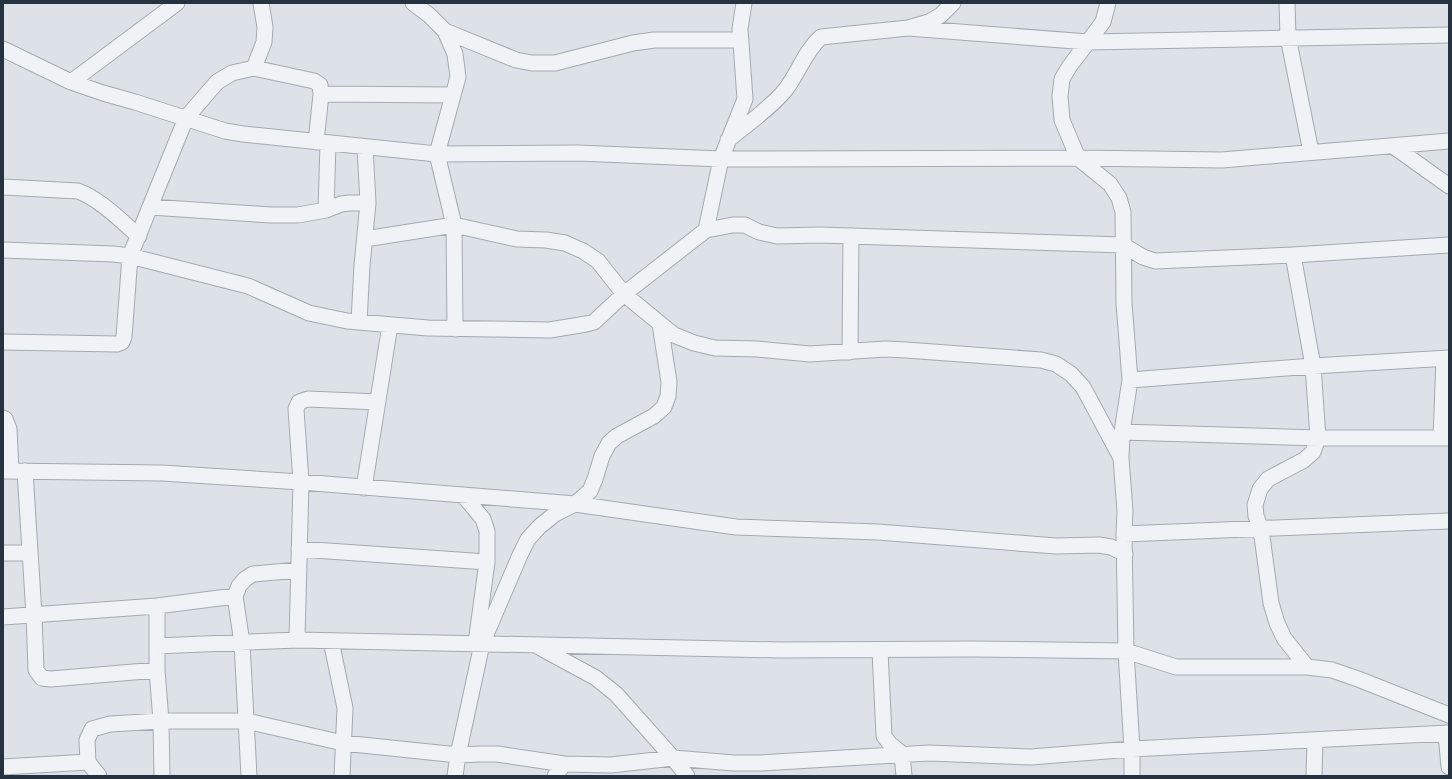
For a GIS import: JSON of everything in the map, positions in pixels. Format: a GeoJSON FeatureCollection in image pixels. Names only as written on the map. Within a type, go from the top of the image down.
{"type":"FeatureCollection","features":[{"type":"Feature","properties":{"kind":"street"},"geometry":{"type":"LineString","coordinates":[[71,82],[177,3]]}},
{"type":"Feature","properties":{"kind":"street"},"geometry":{"type":"LineString","coordinates":[[254,68],[264,42],[265,27],[261,3]]}},
{"type":"Feature","properties":{"kind":"street"},"geometry":{"type":"LineString","coordinates":[[413,3],[429,15],[445,31],[455,54],[458,77],[437,154],[454,225],[455,329]]}},
{"type":"Feature","properties":{"kind":"street"},"geometry":{"type":"LineString","coordinates":[[706,230],[721,159],[744,100],[740,29],[744,3]]}},
{"type":"Feature","properties":{"kind":"street"},"geometry":{"type":"LineString","coordinates":[[728,140],[780,96],[788,87],[814,43],[821,37],[908,28],[929,22],[941,15],[953,3]]}},
{"type":"Feature","properties":{"kind":"street"},"geometry":{"type":"LineString","coordinates":[[1108,3],[1103,22],[1062,79],[1060,96],[1062,120],[1078,158],[1110,184],[1119,198],[1123,212],[1124,303],[1130,380],[1122,432],[1121,458],[1124,489],[1126,651],[1132,748],[1132,776]]}},
{"type":"Feature","properties":{"kind":"street"},"geometry":{"type":"LineString","coordinates":[[1287,3],[1288,37],[1311,152]]}},
{"type":"Feature","properties":{"kind":"street"},"geometry":{"type":"LineString","coordinates":[[908,28],[1088,42],[1449,35]]}},
{"type":"Feature","properties":{"kind":"street"},"geometry":{"type":"LineString","coordinates":[[445,31],[516,60],[532,63],[555,63],[633,43],[654,40],[741,40]]}},
{"type":"Feature","properties":{"kind":"street"},"geometry":{"type":"LineString","coordinates":[[3,49],[71,82],[231,132],[322,143],[437,154],[578,153],[721,159],[1078,158],[1222,160],[1449,141]]}},
{"type":"Feature","properties":{"kind":"street"},"geometry":{"type":"LineString","coordinates":[[3,342],[117,344],[122,342],[124,337],[130,256],[186,118],[218,82],[232,73],[254,68],[314,81],[320,85],[326,210]]}},
{"type":"Feature","properties":{"kind":"street"},"geometry":{"type":"LineString","coordinates":[[320,94],[453,95]]}},
{"type":"Feature","properties":{"kind":"street"},"geometry":{"type":"LineString","coordinates":[[1393,146],[1449,186]]}},
{"type":"Feature","properties":{"kind":"street"},"geometry":{"type":"LineString","coordinates":[[359,322],[362,265],[368,203],[365,147]]}},
{"type":"Feature","properties":{"kind":"street"},"geometry":{"type":"LineString","coordinates":[[3,187],[78,191],[97,202],[138,236]]}},
{"type":"Feature","properties":{"kind":"street"},"geometry":{"type":"LineString","coordinates":[[150,207],[271,215],[298,214],[326,210],[341,204],[349,203],[368,203]]}},
{"type":"Feature","properties":{"kind":"street"},"geometry":{"type":"LineString","coordinates":[[365,239],[454,225],[516,239],[546,240],[566,243],[583,251],[598,261],[624,294],[674,335],[694,343],[715,348],[758,349],[810,354],[885,349],[1041,360],[1056,364],[1070,374],[1083,387],[1121,458]]}},
{"type":"Feature","properties":{"kind":"street"},"geometry":{"type":"LineString","coordinates":[[3,250],[130,256],[248,286],[309,314],[359,322],[455,329],[550,330],[594,322],[624,294],[706,230],[733,225],[745,225],[759,232],[776,236],[820,235],[1123,244],[1143,257],[1155,261],[1293,255],[1449,245]]}},
{"type":"Feature","properties":{"kind":"street"},"geometry":{"type":"LineString","coordinates":[[850,352],[851,236]]}},
{"type":"Feature","properties":{"kind":"street"},"geometry":{"type":"LineString","coordinates":[[1293,255],[1313,366],[1318,438],[1313,452],[1304,460],[1268,480],[1260,488],[1254,505],[1261,529],[1271,603],[1277,623],[1284,638],[1307,666]]}},
{"type":"Feature","properties":{"kind":"street"},"geometry":{"type":"LineString","coordinates":[[479,644],[528,539],[540,526],[555,514],[575,504],[590,491],[608,443],[617,436],[654,416],[664,407],[668,396],[669,382],[660,324]]}},
{"type":"Feature","properties":{"kind":"street"},"geometry":{"type":"LineString","coordinates":[[364,488],[390,325]]}},
{"type":"Feature","properties":{"kind":"street"},"geometry":{"type":"LineString","coordinates":[[1122,432],[1318,438],[1445,438],[1446,359],[1313,366],[1130,380]]}},
{"type":"Feature","properties":{"kind":"street"},"geometry":{"type":"LineString","coordinates":[[297,640],[301,482],[296,409],[299,402],[308,399],[378,402]]}},
{"type":"Feature","properties":{"kind":"street"},"geometry":{"type":"LineString","coordinates":[[3,418],[5,419],[9,429],[13,471],[30,553],[36,670],[42,678],[51,679],[157,670]]}},
{"type":"Feature","properties":{"kind":"street"},"geometry":{"type":"LineString","coordinates":[[13,471],[162,473],[301,482],[575,504],[736,527],[878,532],[1056,546],[1099,545],[1111,547],[1125,554]]}},
{"type":"Feature","properties":{"kind":"street"},"geometry":{"type":"LineString","coordinates":[[455,776],[479,644],[487,531],[483,519],[464,496]]}},
{"type":"Feature","properties":{"kind":"street"},"geometry":{"type":"LineString","coordinates":[[1124,534],[1449,521]]}},
{"type":"Feature","properties":{"kind":"street"},"geometry":{"type":"LineString","coordinates":[[299,549],[486,562]]}},
{"type":"Feature","properties":{"kind":"street"},"geometry":{"type":"LineString","coordinates":[[3,553],[30,553]]}},
{"type":"Feature","properties":{"kind":"street"},"geometry":{"type":"LineString","coordinates":[[249,776],[242,642],[235,596],[239,586],[245,578],[253,574],[298,570]]}},
{"type":"Feature","properties":{"kind":"street"},"geometry":{"type":"LineString","coordinates":[[3,617],[157,606],[235,596]]}},
{"type":"Feature","properties":{"kind":"street"},"geometry":{"type":"LineString","coordinates":[[157,606],[157,670],[161,721],[162,776]]}},
{"type":"Feature","properties":{"kind":"street"},"geometry":{"type":"LineString","coordinates":[[157,646],[297,640],[773,650],[1126,651],[1176,667],[1307,666],[1332,670],[1449,715]]}},
{"type":"Feature","properties":{"kind":"street"},"geometry":{"type":"LineString","coordinates":[[331,641],[345,708],[342,776]]}},
{"type":"Feature","properties":{"kind":"street"},"geometry":{"type":"LineString","coordinates":[[534,645],[596,678],[616,694],[687,776]]}},
{"type":"Feature","properties":{"kind":"street"},"geometry":{"type":"LineString","coordinates":[[880,650],[884,736],[890,744],[902,754],[904,776]]}},
{"type":"Feature","properties":{"kind":"street"},"geometry":{"type":"LineString","coordinates":[[99,776],[88,762],[87,740],[92,729],[110,724],[161,721],[246,720],[343,743],[458,755],[496,754],[560,770],[673,758],[734,763],[760,763],[929,753],[1031,757],[1132,748],[1448,733],[1449,767]]}},
{"type":"Feature","properties":{"kind":"street"},"geometry":{"type":"LineString","coordinates":[[1314,776],[1315,740]]}},
{"type":"Feature","properties":{"kind":"street"},"geometry":{"type":"LineString","coordinates":[[3,767],[88,762]]}}]}
